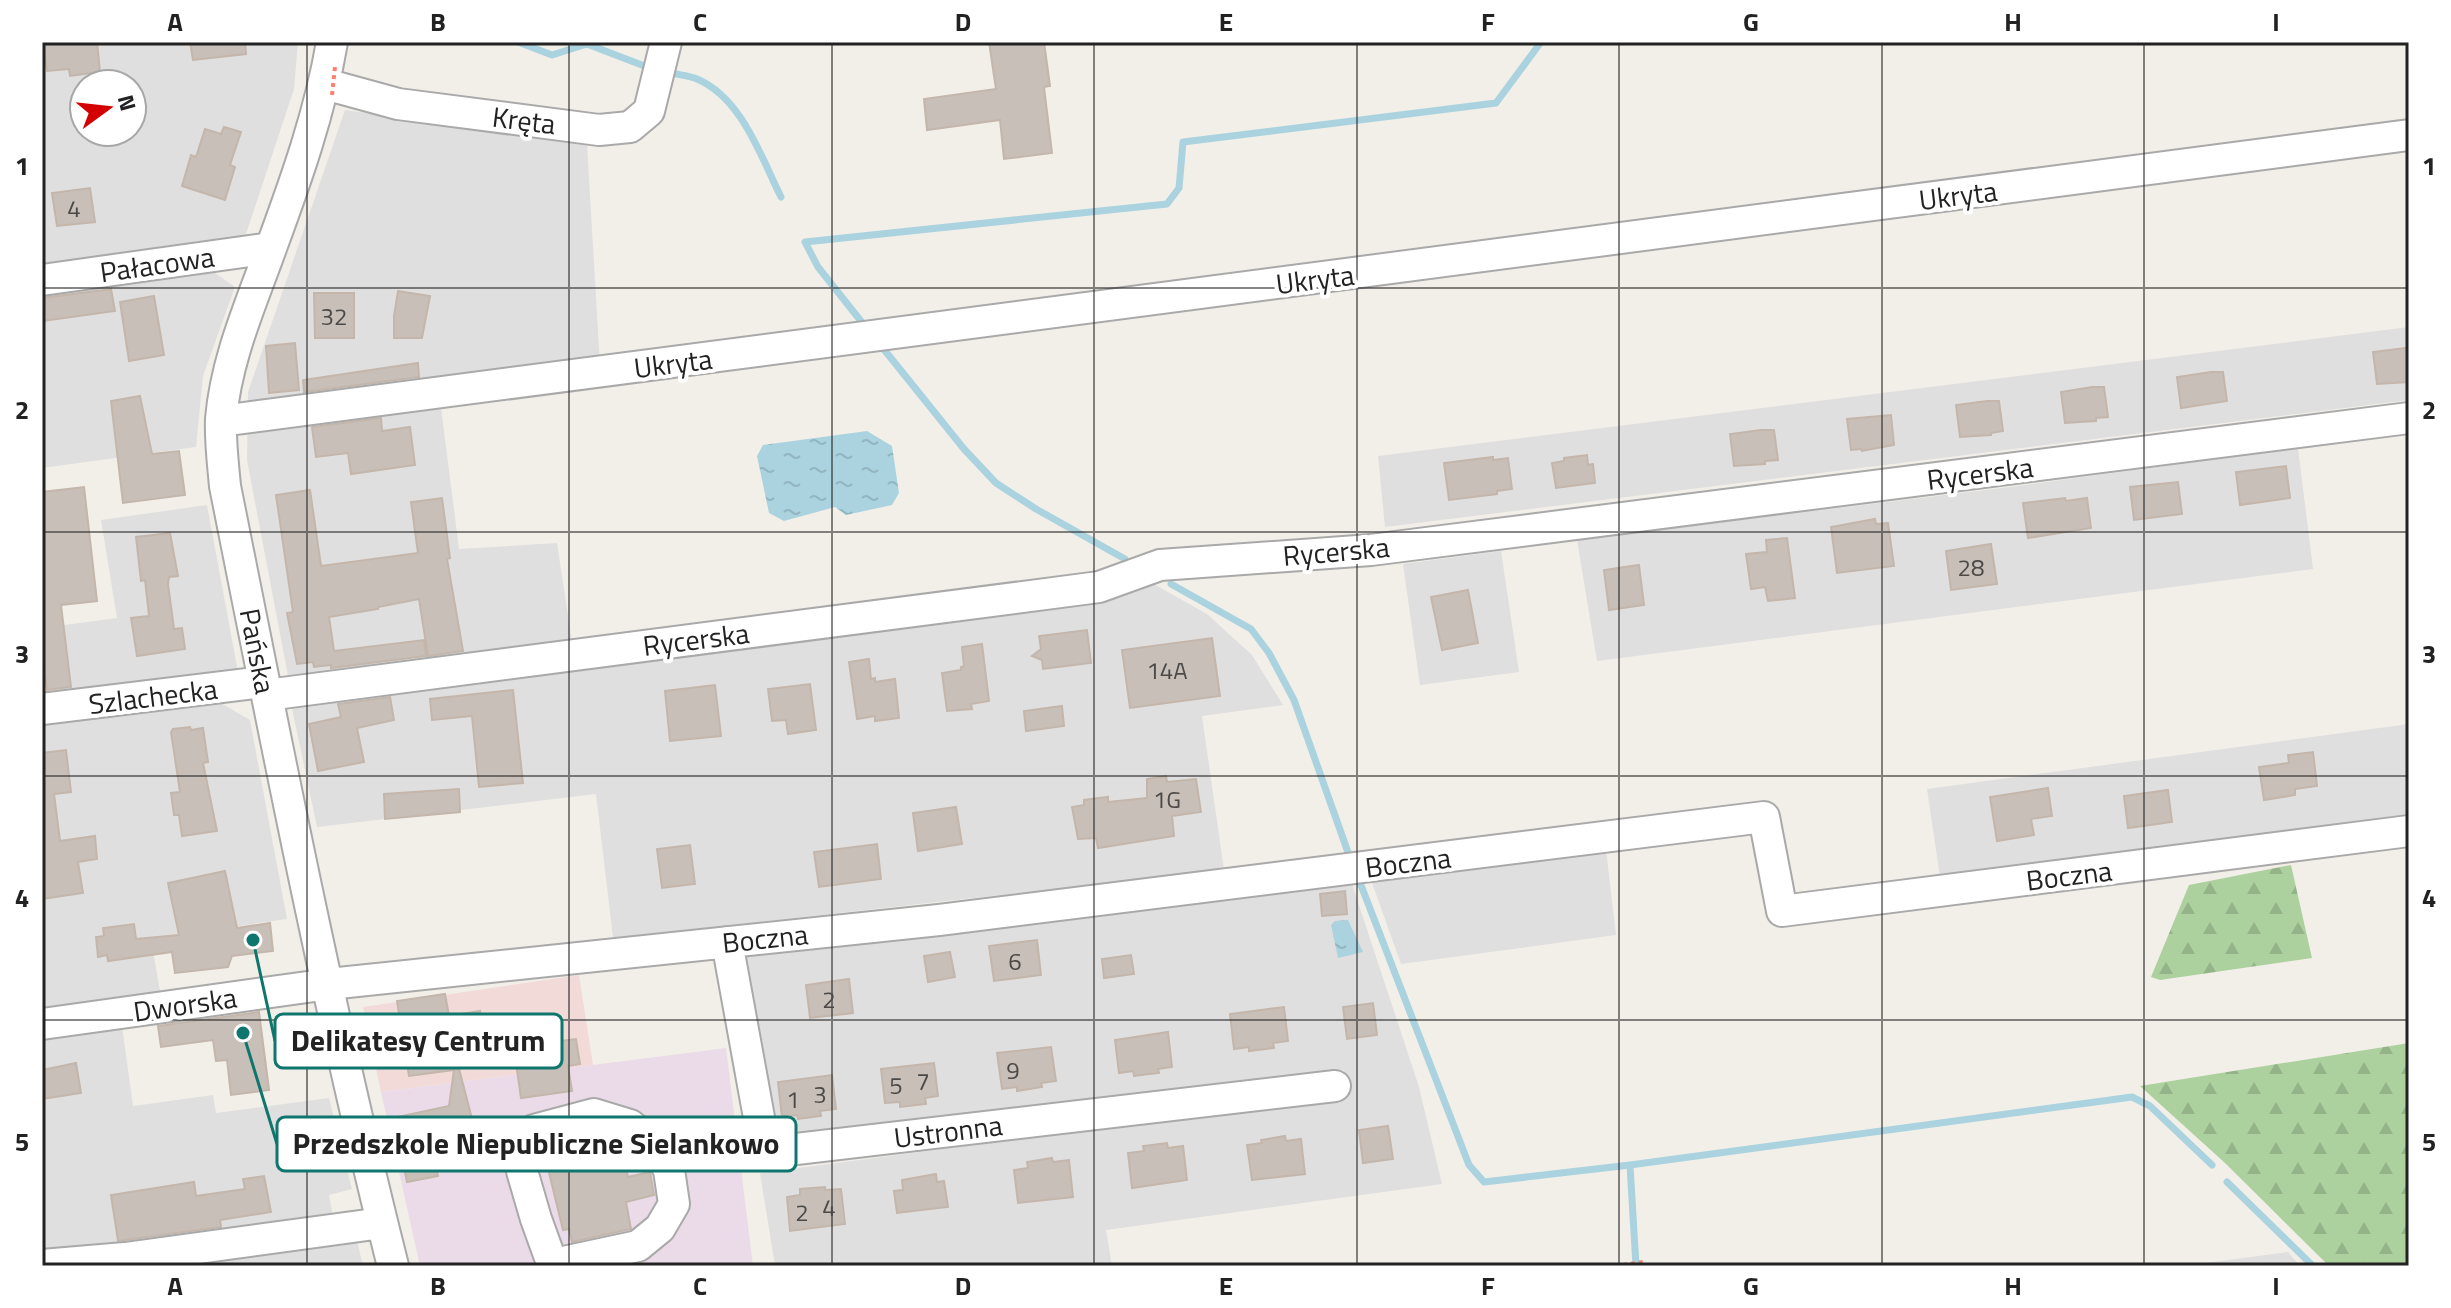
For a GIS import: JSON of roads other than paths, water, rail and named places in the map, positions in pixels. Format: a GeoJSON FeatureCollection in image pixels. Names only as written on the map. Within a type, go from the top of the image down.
{"type":"FeatureCollection","features":[{"type":"Feature","properties":{"kind":"street","name":"Kręta"},"geometry":{"type":"LineString","coordinates":[[331,72],[398,104],[599,130],[630,127],[649,111],[666,42]]}},
{"type":"Feature","properties":{"kind":"street","name":"Pańska"},"geometry":{"type":"LineString","coordinates":[[331,72],[238,337],[221,421],[225,486],[266,688],[393,1266]]}},
{"type":"Feature","properties":{"kind":"street","name":"Ukryta"},"geometry":{"type":"LineString","coordinates":[[221,421],[2409,135]]}},
{"type":"Feature","properties":{"kind":"street","name":"Pałacowa"},"geometry":{"type":"LineString","coordinates":[[42,280],[271,248]]}},
{"type":"Feature","properties":{"kind":"street","name":"Rycerska"},"geometry":{"type":"LineString","coordinates":[[266,688],[1099,587],[1160,565],[1371,550],[2409,418]]}},
{"type":"Feature","properties":{"kind":"street","name":"Szlachecka"},"geometry":{"type":"LineString","coordinates":[[42,709],[266,688]]}},
{"type":"Feature","properties":{"kind":"street","name":"Boczna"},"geometry":{"type":"LineString","coordinates":[[329,984],[939,920],[1764,817],[1782,911],[2409,831]]}},
{"type":"Feature","properties":{"kind":"street","name":"Ustronna"},"geometry":{"type":"LineString","coordinates":[[727,942],[762,1134],[779,1151],[1335,1086]]}},
{"type":"Feature","properties":{"kind":"street","name":"Dworska"},"geometry":{"type":"LineString","coordinates":[[42,1024],[329,984]]}},
{"type":"Feature","properties":{"kind":"street"},"geometry":{"type":"LineString","coordinates":[[594,1114],[630,1125],[656,1146],[669,1170],[674,1204],[660,1228],[638,1246],[554,1265],[526,1183],[522,1147],[534,1130],[594,1114]]}},
{"type":"Feature","properties":{"kind":"street"},"geometry":{"type":"LineString","coordinates":[[42,1265],[125,1258],[382,1223]]}},
{"type":"Feature","properties":{"kind":"water"},"geometry":{"type":"Polygon","coordinates":[[[867,431],[892,446],[899,493],[892,505],[846,515],[835,507],[784,521],[769,513],[757,456],[763,445],[867,431]]]}},
{"type":"Feature","properties":{"kind":"water"},"geometry":{"type":"Polygon","coordinates":[[[1348,920],[1363,952],[1338,958],[1331,925],[1335,921],[1348,920]]]}},
{"type":"Feature","properties":{"kind":"waterway"},"geometry":{"type":"LineString","coordinates":[[518,42],[552,55],[587,44],[647,67]]}},
{"type":"Feature","properties":{"kind":"waterway"},"geometry":{"type":"LineString","coordinates":[[868,330],[818,267],[805,242],[1167,204],[1179,188],[1183,142],[1496,103],[1541,42]]}},
{"type":"Feature","properties":{"kind":"waterway"},"geometry":{"type":"LineString","coordinates":[[672,73],[697,79],[726,100],[748,130],[781,197]]}},
{"type":"Feature","properties":{"kind":"waterway"},"geometry":{"type":"LineString","coordinates":[[878,342],[964,449],[996,483],[1125,559]]}},
{"type":"Feature","properties":{"kind":"waterway"},"geometry":{"type":"LineString","coordinates":[[1171,584],[1251,629],[1269,653],[1294,700],[1350,858]]}},
{"type":"Feature","properties":{"kind":"waterway"},"geometry":{"type":"LineString","coordinates":[[1359,880],[1469,1165],[1484,1182],[2132,1097],[2150,1106],[2212,1165]]}},
{"type":"Feature","properties":{"kind":"waterway"},"geometry":{"type":"LineString","coordinates":[[1630,1165],[1636,1266]]}},
{"type":"Feature","properties":{"kind":"waterway"},"geometry":{"type":"LineString","coordinates":[[2227,1182],[2313,1266]]}},
{"type":"Feature","properties":{"kind":"place","name":"Delikatesy Centrum"},"geometry":{"type":"Point","coordinates":[253,940]}},
{"type":"Feature","properties":{"kind":"place","name":"Przedszkole Niepubliczne Sielankowo"},"geometry":{"type":"Point","coordinates":[243,1033]}}]}
